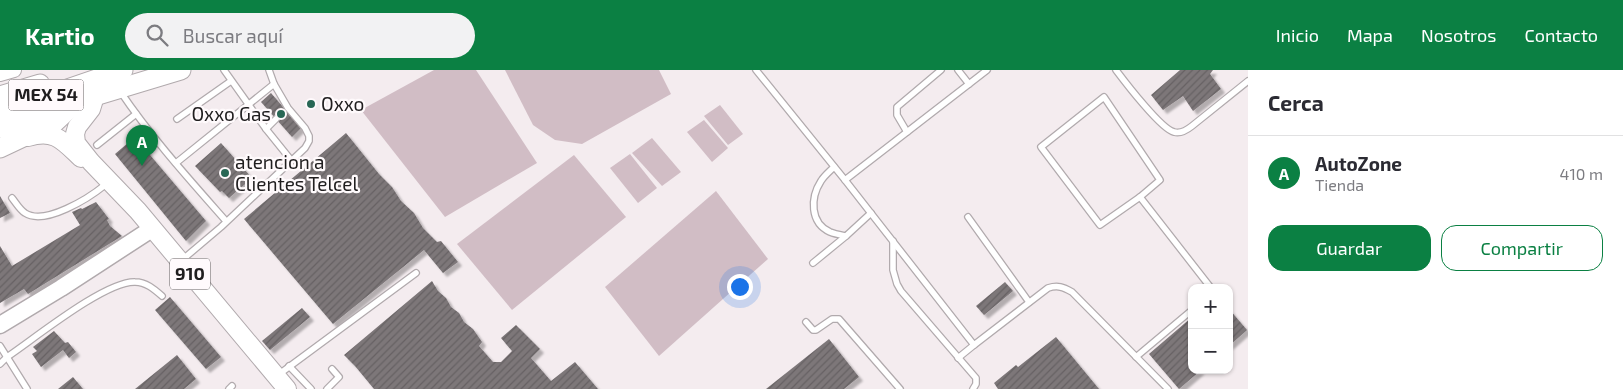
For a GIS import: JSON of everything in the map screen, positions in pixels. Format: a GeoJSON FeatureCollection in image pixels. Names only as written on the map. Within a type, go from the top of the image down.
{"type":"FeatureCollection","features":[{"type":"Feature","properties":{"kind":"highway","name":"MEX 54"},"geometry":{"type":"LineString","coordinates":[[0,112],[124,70]]}},
{"type":"Feature","properties":{"kind":"highway","name":"MEX 54"},"geometry":{"type":"LineString","coordinates":[[93,82],[118,88],[181,70]]}},
{"type":"Feature","properties":{"kind":"highway","name":"MEX 54"},"geometry":{"type":"LineString","coordinates":[[0,128],[76,102],[93,82]]}},
{"type":"Feature","properties":{"kind":"highway"},"geometry":{"type":"LineString","coordinates":[[0,96],[93,82]]}},
{"type":"Feature","properties":{"kind":"highway"},"geometry":{"type":"LineString","coordinates":[[0,148],[55,122],[76,102]]}},
{"type":"Feature","properties":{"kind":"main road","name":"910"},"geometry":{"type":"LineString","coordinates":[[93,82],[91,109],[77,127],[75,134],[76,143],[105,185],[280,380]]}},
{"type":"Feature","properties":{"kind":"main road","name":"910"},"geometry":{"type":"LineString","coordinates":[[22,139],[37,134],[52,135],[62,141],[89,163],[138,211],[177,264]]}},
{"type":"Feature","properties":{"kind":"main road"},"geometry":{"type":"LineString","coordinates":[[0,325],[147,232]]}},
{"type":"Feature","properties":{"kind":"street"},"geometry":{"type":"LineString","coordinates":[[0,74],[14,70]]}},
{"type":"Feature","properties":{"kind":"lane"},"geometry":{"type":"LineString","coordinates":[[224,70],[266,129],[291,160]]}},
{"type":"Feature","properties":{"kind":"lane"},"geometry":{"type":"LineString","coordinates":[[177,264],[221,227],[305,148],[309,141],[305,128],[287,109],[269,70]]}},
{"type":"Feature","properties":{"kind":"lane"},"geometry":{"type":"LineString","coordinates":[[756,70],[974,345]]}},
{"type":"Feature","properties":{"kind":"lane"},"geometry":{"type":"LineString","coordinates":[[907,132],[897,116],[897,107],[942,70]]}},
{"type":"Feature","properties":{"kind":"lane"},"geometry":{"type":"LineString","coordinates":[[958,70],[969,84]]}},
{"type":"Feature","properties":{"kind":"lane"},"geometry":{"type":"LineString","coordinates":[[845,180],[988,70]]}},
{"type":"Feature","properties":{"kind":"lane"},"geometry":{"type":"LineString","coordinates":[[1116,70],[1136,96],[1168,130],[1176,133],[1183,132],[1192,126],[1248,81]]}},
{"type":"Feature","properties":{"kind":"lane"},"geometry":{"type":"LineString","coordinates":[[177,119],[231,81]]}},
{"type":"Feature","properties":{"kind":"lane"},"geometry":{"type":"LineString","coordinates":[[176,163],[274,84]]}},
{"type":"Feature","properties":{"kind":"lane"},"geometry":{"type":"LineString","coordinates":[[118,88],[136,114],[226,221]]}},
{"type":"Feature","properties":{"kind":"lane"},"geometry":{"type":"LineString","coordinates":[[1104,97],[1160,180],[1140,197],[1100,225],[1041,146],[1104,97]]}},
{"type":"Feature","properties":{"kind":"lane"},"geometry":{"type":"LineString","coordinates":[[98,145],[136,114]]}},
{"type":"Feature","properties":{"kind":"lane"},"geometry":{"type":"LineString","coordinates":[[266,129],[276,119]]}},
{"type":"Feature","properties":{"kind":"lane"},"geometry":{"type":"LineString","coordinates":[[834,167],[821,181],[815,194],[813,210],[818,222],[823,227],[829,231],[846,236]]}},
{"type":"Feature","properties":{"kind":"lane"},"geometry":{"type":"LineString","coordinates":[[12,198],[24,213],[38,217],[52,215],[105,185]]}},
{"type":"Feature","properties":{"kind":"lane"},"geometry":{"type":"LineString","coordinates":[[1140,197],[1208,284]]}},
{"type":"Feature","properties":{"kind":"lane"},"geometry":{"type":"LineString","coordinates":[[813,263],[871,213]]}},
{"type":"Feature","properties":{"kind":"lane"},"geometry":{"type":"LineString","coordinates":[[968,217],[1029,302]]}},
{"type":"Feature","properties":{"kind":"lane"},"geometry":{"type":"LineString","coordinates":[[893,241],[893,270],[897,284],[914,307],[976,378],[976,384],[973,389]]}},
{"type":"Feature","properties":{"kind":"lane"},"geometry":{"type":"LineString","coordinates":[[280,380],[416,273]]}},
{"type":"Feature","properties":{"kind":"lane"},"geometry":{"type":"LineString","coordinates":[[0,364],[7,357],[93,297],[113,286],[126,282],[138,282],[150,286],[162,296]]}},
{"type":"Feature","properties":{"kind":"lane"},"geometry":{"type":"LineString","coordinates":[[958,358],[1048,288],[1064,287],[1072,292],[1168,389]]}},
{"type":"Feature","properties":{"kind":"lane"},"geometry":{"type":"LineString","coordinates":[[1136,357],[1188,313]]}},
{"type":"Feature","properties":{"kind":"lane"},"geometry":{"type":"LineString","coordinates":[[806,322],[813,330],[816,330],[832,319],[839,319],[900,389]]}},
{"type":"Feature","properties":{"kind":"lane"},"geometry":{"type":"LineString","coordinates":[[0,346],[27,389]]}},
{"type":"Feature","properties":{"kind":"lane"},"geometry":{"type":"LineString","coordinates":[[327,389],[339,377],[332,369]]}},
{"type":"Feature","properties":{"kind":"lane"},"geometry":{"type":"LineString","coordinates":[[280,380],[311,389]]}},
{"type":"Feature","properties":{"kind":"shaded area"},"geometry":{"type":"Polygon","coordinates":[[[434,70],[476,70],[537,163],[445,217],[361,110],[434,70]]]}},
{"type":"Feature","properties":{"kind":"shaded area"},"geometry":{"type":"Polygon","coordinates":[[[505,70],[659,70],[671,94],[582,144],[555,140],[533,125],[505,70]]]}},
{"type":"Feature","properties":{"kind":"shaded area"},"geometry":{"type":"Polygon","coordinates":[[[720,105],[743,134],[728,145],[704,116],[720,105]]]}},
{"type":"Feature","properties":{"kind":"shaded area"},"geometry":{"type":"Polygon","coordinates":[[[704,120],[728,148],[712,162],[687,132],[704,120]]]}},
{"type":"Feature","properties":{"kind":"shaded area"},"geometry":{"type":"Polygon","coordinates":[[[652,138],[681,172],[662,186],[632,153],[652,138]]]}},
{"type":"Feature","properties":{"kind":"shaded area"},"geometry":{"type":"Polygon","coordinates":[[[630,154],[657,188],[638,203],[610,168],[630,154]]]}},
{"type":"Feature","properties":{"kind":"shaded area"},"geometry":{"type":"Polygon","coordinates":[[[574,155],[626,217],[512,310],[457,244],[574,155]]]}},
{"type":"Feature","properties":{"kind":"shaded area"},"geometry":{"type":"Polygon","coordinates":[[[716,191],[768,259],[659,356],[605,287],[716,191]]]}},
{"type":"Feature","properties":{"kind":"building"},"geometry":{"type":"Polygon","coordinates":[[[1180,70],[1213,70],[1210,74],[1221,89],[1193,111],[1183,96],[1163,110],[1151,95],[1180,70]]]}},
{"type":"Feature","properties":{"kind":"building","name":"Oxxo Gas"},"geometry":{"type":"Polygon","coordinates":[[[271,93],[301,128],[292,137],[261,102],[271,93]]]}},
{"type":"Feature","properties":{"kind":"building"},"geometry":{"type":"Polygon","coordinates":[[[142,131],[143,144],[150,155],[206,221],[186,241],[115,154],[142,131]]]}},
{"type":"Feature","properties":{"kind":"building"},"geometry":{"type":"Polygon","coordinates":[[[346,133],[392,187],[401,201],[414,213],[423,228],[437,242],[441,241],[458,262],[443,273],[424,250],[333,324],[244,219],[346,133]]]}},
{"type":"Feature","properties":{"kind":"building","name":"atencion a Clientes Telcel"},"geometry":{"type":"Polygon","coordinates":[[[221,143],[252,178],[229,198],[222,191],[220,192],[195,166],[221,143]]]}},
{"type":"Feature","properties":{"kind":"building"},"geometry":{"type":"Polygon","coordinates":[[[0,196],[10,213],[0,218],[0,196]]]}},
{"type":"Feature","properties":{"kind":"building"},"geometry":{"type":"Polygon","coordinates":[[[96,202],[109,219],[107,220],[110,226],[122,236],[28,294],[24,289],[0,303],[0,246],[12,266],[80,225],[72,212],[96,202]]]}},
{"type":"Feature","properties":{"kind":"building"},"geometry":{"type":"Polygon","coordinates":[[[432,281],[451,307],[473,329],[482,342],[479,346],[493,362],[501,362],[512,351],[501,338],[516,325],[540,349],[531,358],[551,381],[575,362],[598,389],[374,389],[344,355],[432,281]]]}},
{"type":"Feature","properties":{"kind":"building"},"geometry":{"type":"Polygon","coordinates":[[[1005,282],[1013,291],[984,315],[976,306],[1005,282]]]}},
{"type":"Feature","properties":{"kind":"building"},"geometry":{"type":"Polygon","coordinates":[[[170,297],[221,357],[206,369],[155,310],[170,297]]]}},
{"type":"Feature","properties":{"kind":"building"},"geometry":{"type":"Polygon","coordinates":[[[302,308],[310,317],[270,350],[262,341],[302,308]]]}},
{"type":"Feature","properties":{"kind":"building"},"geometry":{"type":"Polygon","coordinates":[[[1233,314],[1247,330],[1233,342],[1233,314]]]}},
{"type":"Feature","properties":{"kind":"building"},"geometry":{"type":"Polygon","coordinates":[[[1188,320],[1188,374],[1196,374],[1179,389],[1149,354],[1188,320]]]}},
{"type":"Feature","properties":{"kind":"building"},"geometry":{"type":"Polygon","coordinates":[[[54,331],[65,343],[68,342],[76,352],[69,358],[63,350],[41,367],[32,354],[37,351],[33,347],[54,331]]]}},
{"type":"Feature","properties":{"kind":"building"},"geometry":{"type":"Polygon","coordinates":[[[1056,337],[1099,389],[998,389],[994,383],[1056,337]]]}},
{"type":"Feature","properties":{"kind":"building"},"geometry":{"type":"Polygon","coordinates":[[[829,339],[859,377],[844,389],[766,389],[829,339]]]}},
{"type":"Feature","properties":{"kind":"building"},"geometry":{"type":"Polygon","coordinates":[[[177,355],[196,379],[184,389],[135,389],[177,355]]]}},
{"type":"Feature","properties":{"kind":"building"},"geometry":{"type":"Polygon","coordinates":[[[73,377],[83,389],[58,389],[73,377]]]}},
{"type":"Feature","properties":{"kind":"place","name":"Oxxo"},"geometry":{"type":"Point","coordinates":[311,104]}},
{"type":"Feature","properties":{"kind":"place","name":"Oxxo Gas"},"geometry":{"type":"Point","coordinates":[281,114]}},
{"type":"Feature","properties":{"kind":"place","name":"AutoZone"},"geometry":{"type":"Point","coordinates":[142,166]}},
{"type":"Feature","properties":{"kind":"place","name":"atencion a Clientes Telcel"},"geometry":{"type":"Point","coordinates":[225,173]}}]}
